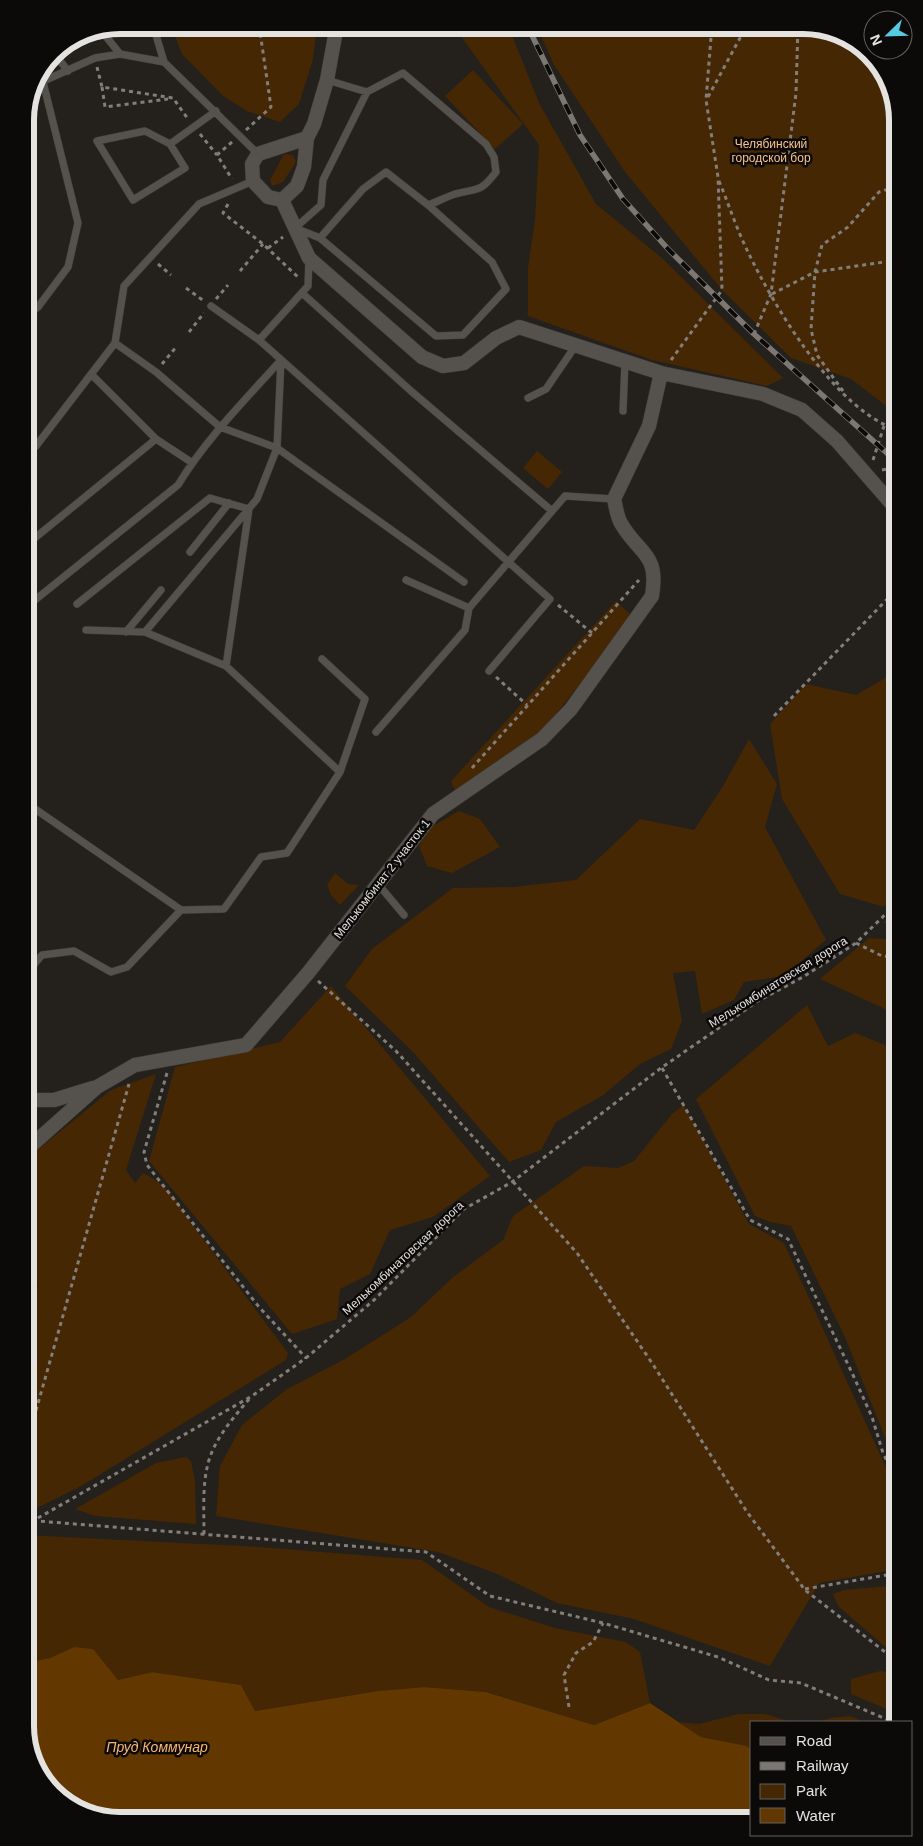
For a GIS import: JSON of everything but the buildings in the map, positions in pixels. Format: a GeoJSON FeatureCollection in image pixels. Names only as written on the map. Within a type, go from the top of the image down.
{"type":"FeatureCollection","features":[{"type":"Feature","properties":{"kind":"street"},"geometry":{"type":"LineString","coordinates":[[282,200],[298,186],[304,166],[307,138],[314,124],[327,80],[336,34]]}},
{"type":"Feature","properties":{"kind":"street"},"geometry":{"type":"LineString","coordinates":[[282,200],[268,197],[253,181],[252,164],[258,154],[307,138]]}},
{"type":"Feature","properties":{"kind":"street"},"geometry":{"type":"LineString","coordinates":[[282,200],[309,258],[422,358],[443,366],[464,363],[496,338],[519,326],[662,372],[763,394],[802,410],[837,441],[889,501]]}},
{"type":"Feature","properties":{"kind":"street"},"geometry":{"type":"LineString","coordinates":[[652,565],[644,551],[621,524],[614,498],[649,426],[662,372]]}},
{"type":"Feature","properties":{"kind":"street","name":"Мелькомбинат 2 участок 1"},"geometry":{"type":"LineString","coordinates":[[97,1087],[135,1065],[246,1045],[308,973],[433,814],[542,738],[571,709],[652,596],[654,581],[652,565]]}},
{"type":"Feature","properties":{"kind":"street"},"geometry":{"type":"LineString","coordinates":[[34,1100],[54,1100],[97,1087]]}},
{"type":"Feature","properties":{"kind":"street"},"geometry":{"type":"LineString","coordinates":[[34,1143],[97,1087]]}},
{"type":"Feature","properties":{"kind":"lane"},"geometry":{"type":"LineString","coordinates":[[156,34],[164,62],[258,154]]}},
{"type":"Feature","properties":{"kind":"lane"},"geometry":{"type":"LineString","coordinates":[[105,35],[120,54]]}},
{"type":"Feature","properties":{"kind":"lane"},"geometry":{"type":"LineString","coordinates":[[42,82],[96,58],[120,54],[164,62]]}},
{"type":"Feature","properties":{"kind":"lane"},"geometry":{"type":"LineString","coordinates":[[59,59],[68,71]]}},
{"type":"Feature","properties":{"kind":"lane"},"geometry":{"type":"LineString","coordinates":[[320,238],[363,189],[386,172],[428,205],[492,262],[506,289],[463,335],[436,336],[320,238],[295,228],[321,205],[323,180],[367,92],[403,73],[486,144],[494,157],[496,172],[477,191],[455,194],[428,205]]}},
{"type":"Feature","properties":{"kind":"lane"},"geometry":{"type":"LineString","coordinates":[[327,80],[367,92]]}},
{"type":"Feature","properties":{"kind":"lane"},"geometry":{"type":"LineString","coordinates":[[34,310],[68,267],[78,223],[42,85]]}},
{"type":"Feature","properties":{"kind":"lane"},"geometry":{"type":"LineString","coordinates":[[170,144],[216,111]]}},
{"type":"Feature","properties":{"kind":"lane"},"geometry":{"type":"LineString","coordinates":[[146,131],[170,144],[185,168],[133,200],[98,141],[146,131]]}},
{"type":"Feature","properties":{"kind":"lane"},"geometry":{"type":"LineString","coordinates":[[36,446],[115,343],[124,286],[199,204],[253,181]]}},
{"type":"Feature","properties":{"kind":"lane"},"geometry":{"type":"LineString","coordinates":[[258,340],[308,286],[309,258]]}},
{"type":"Feature","properties":{"kind":"lane"},"geometry":{"type":"LineString","coordinates":[[302,293],[411,391],[552,511]]}},
{"type":"Feature","properties":{"kind":"lane"},"geometry":{"type":"LineString","coordinates":[[211,306],[258,340],[550,599],[489,671]]}},
{"type":"Feature","properties":{"kind":"lane"},"geometry":{"type":"LineString","coordinates":[[115,343],[156,372],[220,427],[276,448],[464,582]]}},
{"type":"Feature","properties":{"kind":"lane"},"geometry":{"type":"LineString","coordinates":[[528,398],[546,389],[577,345]]}},
{"type":"Feature","properties":{"kind":"lane"},"geometry":{"type":"LineString","coordinates":[[34,601],[178,485],[191,462],[281,360]]}},
{"type":"Feature","properties":{"kind":"lane"},"geometry":{"type":"LineString","coordinates":[[145,632],[257,499],[276,448],[281,360]]}},
{"type":"Feature","properties":{"kind":"lane"},"geometry":{"type":"LineString","coordinates":[[623,411],[625,361]]}},
{"type":"Feature","properties":{"kind":"lane"},"geometry":{"type":"LineString","coordinates":[[91,374],[156,439],[191,462]]}},
{"type":"Feature","properties":{"kind":"lane"},"geometry":{"type":"LineString","coordinates":[[34,539],[156,439]]}},
{"type":"Feature","properties":{"kind":"lane"},"geometry":{"type":"LineString","coordinates":[[376,732],[466,630],[469,608],[564,496],[614,498]]}},
{"type":"Feature","properties":{"kind":"lane"},"geometry":{"type":"LineString","coordinates":[[77,604],[210,498],[249,509]]}},
{"type":"Feature","properties":{"kind":"lane"},"geometry":{"type":"LineString","coordinates":[[190,552],[230,503]]}},
{"type":"Feature","properties":{"kind":"lane"},"geometry":{"type":"LineString","coordinates":[[226,666],[249,509]]}},
{"type":"Feature","properties":{"kind":"lane"},"geometry":{"type":"LineString","coordinates":[[406,580],[469,608]]}},
{"type":"Feature","properties":{"kind":"lane"},"geometry":{"type":"LineString","coordinates":[[126,632],[161,590]]}},
{"type":"Feature","properties":{"kind":"lane"},"geometry":{"type":"LineString","coordinates":[[86,630],[145,632],[226,666],[340,772]]}},
{"type":"Feature","properties":{"kind":"lane"},"geometry":{"type":"LineString","coordinates":[[34,808],[181,910],[224,909],[261,857],[287,852],[340,772],[365,699],[322,659]]}},
{"type":"Feature","properties":{"kind":"lane"},"geometry":{"type":"LineString","coordinates":[[377,884],[404,915]]}},
{"type":"Feature","properties":{"kind":"lane"},"geometry":{"type":"LineString","coordinates":[[34,964],[42,955],[74,951],[111,972],[127,967],[181,910]]}},
{"type":"Feature","properties":{"kind":"path"},"geometry":{"type":"LineString","coordinates":[[662,372],[722,290],[718,177],[706,100],[711,34]]}},
{"type":"Feature","properties":{"kind":"path"},"geometry":{"type":"LineString","coordinates":[[706,100],[742,34]]}},
{"type":"Feature","properties":{"kind":"path"},"geometry":{"type":"LineString","coordinates":[[754,334],[771,294],[796,92],[798,34]]}},
{"type":"Feature","properties":{"kind":"path"},"geometry":{"type":"LineString","coordinates":[[96,58],[105,107],[174,98]]}},
{"type":"Feature","properties":{"kind":"path"},"geometry":{"type":"LineString","coordinates":[[102,87],[174,98],[193,126],[217,155]]}},
{"type":"Feature","properties":{"kind":"path"},"geometry":{"type":"LineString","coordinates":[[718,177],[748,252],[790,328],[817,366],[850,399],[884,426],[889,427]]}},
{"type":"Feature","properties":{"kind":"path"},"geometry":{"type":"LineString","coordinates":[[850,399],[817,355],[811,329],[815,272],[822,245],[848,227],[878,192],[889,189]]}},
{"type":"Feature","properties":{"kind":"path"},"geometry":{"type":"LineString","coordinates":[[268,248],[295,228]]}},
{"type":"Feature","properties":{"kind":"path"},"geometry":{"type":"LineString","coordinates":[[240,271],[263,244]]}},
{"type":"Feature","properties":{"kind":"path"},"geometry":{"type":"LineString","coordinates":[[151,257],[171,275]]}},
{"type":"Feature","properties":{"kind":"path"},"geometry":{"type":"LineString","coordinates":[[771,294],[815,272],[889,261]]}},
{"type":"Feature","properties":{"kind":"path"},"geometry":{"type":"LineString","coordinates":[[186,288],[211,306]]}},
{"type":"Feature","properties":{"kind":"path"},"geometry":{"type":"LineString","coordinates":[[156,372],[177,346]]}},
{"type":"Feature","properties":{"kind":"path"},"geometry":{"type":"LineString","coordinates":[[877,449],[884,426]]}},
{"type":"Feature","properties":{"kind":"path"},"geometry":{"type":"LineString","coordinates":[[470,770],[652,565]]}},
{"type":"Feature","properties":{"kind":"path"},"geometry":{"type":"LineString","coordinates":[[774,716],[889,597]]}},
{"type":"Feature","properties":{"kind":"path"},"geometry":{"type":"LineString","coordinates":[[550,599],[592,632]]}},
{"type":"Feature","properties":{"kind":"path"},"geometry":{"type":"LineString","coordinates":[[489,671],[528,705]]}},
{"type":"Feature","properties":{"kind":"path","name":"Мелькомбинатовская дорога"},"geometry":{"type":"LineString","coordinates":[[34,1520],[252,1396],[306,1358],[374,1300],[464,1209],[512,1182],[662,1068],[758,1001],[802,977],[856,943],[889,911]]}},
{"type":"Feature","properties":{"kind":"path"},"geometry":{"type":"LineString","coordinates":[[856,943],[882,956],[889,956]]}},
{"type":"Feature","properties":{"kind":"path"},"geometry":{"type":"LineString","coordinates":[[308,973],[396,1052],[577,1253],[652,1364],[747,1512],[805,1590],[889,1655]]}},
{"type":"Feature","properties":{"kind":"path"},"geometry":{"type":"LineString","coordinates":[[172,1058],[144,1152],[146,1165],[259,1307],[306,1358]]}},
{"type":"Feature","properties":{"kind":"path"},"geometry":{"type":"LineString","coordinates":[[34,1418],[135,1065]]}},
{"type":"Feature","properties":{"kind":"path"},"geometry":{"type":"LineString","coordinates":[[662,1068],[750,1220],[788,1239],[872,1417],[883,1453],[889,1465]]}},
{"type":"Feature","properties":{"kind":"path"},"geometry":{"type":"LineString","coordinates":[[204,1534],[204,1495],[209,1460],[226,1427],[252,1396]]}},
{"type":"Feature","properties":{"kind":"path"},"geometry":{"type":"LineString","coordinates":[[34,1522],[426,1552],[490,1596],[603,1623],[718,1657],[769,1680],[801,1682],[889,1720]]}},
{"type":"Feature","properties":{"kind":"path"},"geometry":{"type":"LineString","coordinates":[[805,1590],[889,1575]]}},
{"type":"Feature","properties":{"kind":"path"},"geometry":{"type":"LineString","coordinates":[[568,1707],[564,1675],[576,1653],[593,1642],[603,1623]]}},
{"type":"Feature","properties":{"kind":"green space"},"geometry":{"type":"Polygon","coordinates":[[[174,34],[316,34],[313,59],[299,104],[280,122],[247,111],[223,96],[182,54],[174,34]]]}},
{"type":"Feature","properties":{"kind":"green space"},"geometry":{"type":"Polygon","coordinates":[[[459,34],[512,34],[539,103],[596,204],[662,258],[783,378],[767,386],[652,360],[528,316],[528,268],[535,219],[539,145],[459,34]]]}},
{"type":"Feature","properties":{"kind":"green space","name":"Челябинский городской бор"},"geometry":{"type":"Polygon","coordinates":[[[540,34],[809,34],[831,38],[860,55],[878,77],[888,103],[889,408],[851,379],[791,358],[722,290],[625,172],[554,65],[540,34]]]}},
{"type":"Feature","properties":{"kind":"green space"},"geometry":{"type":"Polygon","coordinates":[[[473,70],[523,124],[495,149],[445,96],[473,70]]]}},
{"type":"Feature","properties":{"kind":"green space"},"geometry":{"type":"Polygon","coordinates":[[[284,154],[293,155],[296,162],[283,182],[272,186],[270,180],[284,154]]]}},
{"type":"Feature","properties":{"kind":"green space"},"geometry":{"type":"Polygon","coordinates":[[[537,451],[562,472],[548,489],[523,468],[537,451]]]}},
{"type":"Feature","properties":{"kind":"green space"},"geometry":{"type":"Polygon","coordinates":[[[616,601],[633,617],[545,728],[455,791],[451,781],[616,601]]]}},
{"type":"Feature","properties":{"kind":"green space"},"geometry":{"type":"Polygon","coordinates":[[[889,619],[889,641],[886,622],[889,619]]]}},
{"type":"Feature","properties":{"kind":"green space"},"geometry":{"type":"Polygon","coordinates":[[[889,676],[889,902],[884,907],[840,894],[782,799],[770,724],[806,684],[856,695],[889,676]]]}},
{"type":"Feature","properties":{"kind":"green space"},"geometry":{"type":"Polygon","coordinates":[[[749,739],[777,784],[765,827],[826,940],[784,976],[744,982],[734,1000],[702,1014],[695,971],[673,973],[682,1021],[671,1049],[640,1064],[602,1096],[556,1122],[541,1150],[509,1162],[412,1051],[345,986],[372,949],[453,888],[514,887],[576,880],[640,819],[694,830],[723,786],[749,739]]]}},
{"type":"Feature","properties":{"kind":"green space"},"geometry":{"type":"Polygon","coordinates":[[[459,811],[480,819],[500,847],[452,873],[427,866],[419,846],[428,829],[459,811]]]}},
{"type":"Feature","properties":{"kind":"green space"},"geometry":{"type":"Polygon","coordinates":[[[335,873],[348,884],[359,885],[340,905],[331,895],[327,885],[335,873]]]}},
{"type":"Feature","properties":{"kind":"green space"},"geometry":{"type":"Polygon","coordinates":[[[889,917],[889,924],[883,923],[889,917]]]}},
{"type":"Feature","properties":{"kind":"green space"},"geometry":{"type":"Polygon","coordinates":[[[869,938],[889,939],[889,1011],[820,979],[869,938]]]}},
{"type":"Feature","properties":{"kind":"green space"},"geometry":{"type":"Polygon","coordinates":[[[331,986],[490,1176],[433,1217],[390,1230],[370,1274],[340,1289],[337,1319],[292,1334],[149,1161],[175,1067],[280,1042],[331,986]]]}},
{"type":"Feature","properties":{"kind":"green space"},"geometry":{"type":"Polygon","coordinates":[[[807,1005],[828,1046],[855,1033],[889,1046],[889,1447],[845,1337],[791,1226],[770,1222],[755,1216],[696,1099],[807,1005]]]}},
{"type":"Feature","properties":{"kind":"green space"},"geometry":{"type":"Polygon","coordinates":[[[156,1074],[126,1170],[135,1183],[143,1173],[164,1186],[288,1353],[286,1360],[83,1485],[34,1510],[34,1297],[38,1285],[34,1282],[34,1153],[111,1090],[156,1074]]]}},
{"type":"Feature","properties":{"kind":"green space"},"geometry":{"type":"Polygon","coordinates":[[[684,1105],[749,1224],[784,1243],[889,1474],[889,1571],[819,1583],[770,1666],[634,1619],[557,1603],[495,1573],[438,1552],[216,1516],[220,1466],[242,1425],[287,1389],[345,1359],[411,1317],[452,1278],[503,1240],[513,1216],[584,1166],[618,1168],[634,1161],[672,1114],[684,1105]]]}},
{"type":"Feature","properties":{"kind":"green space"},"geometry":{"type":"Polygon","coordinates":[[[186,1457],[191,1461],[195,1481],[196,1524],[95,1516],[75,1509],[156,1463],[186,1457]]]}},
{"type":"Feature","properties":{"kind":"green space"},"geometry":{"type":"Polygon","coordinates":[[[34,1535],[260,1547],[422,1560],[489,1607],[555,1628],[626,1642],[640,1652],[650,1703],[594,1725],[487,1692],[424,1687],[378,1691],[255,1711],[241,1685],[152,1672],[118,1680],[74,1647],[50,1658],[34,1661],[34,1535]]]}},
{"type":"Feature","properties":{"kind":"green space"},"geometry":{"type":"Polygon","coordinates":[[[889,1586],[889,1650],[838,1606],[833,1594],[844,1590],[889,1586]]]}},
{"type":"Feature","properties":{"kind":"green space"},"geometry":{"type":"Polygon","coordinates":[[[880,1671],[889,1672],[889,1710],[851,1694],[851,1679],[880,1671]]]}},
{"type":"Feature","properties":{"kind":"green space"},"geometry":{"type":"Polygon","coordinates":[[[738,1714],[765,1714],[789,1721],[750,1721],[750,1748],[747,1746],[701,1737],[679,1722],[699,1724],[738,1714]]]}},
{"type":"Feature","properties":{"kind":"green space"},"geometry":{"type":"Polygon","coordinates":[[[850,1716],[862,1721],[822,1721],[830,1718],[850,1716]]]}},
{"type":"Feature","properties":{"kind":"water","name":"Пруд Коммунар"},"geometry":{"type":"Polygon","coordinates":[[[74,1647],[93,1649],[118,1680],[152,1672],[241,1685],[255,1711],[378,1691],[424,1687],[486,1692],[594,1725],[650,1703],[701,1737],[747,1746],[750,1748],[750,1812],[103,1811],[92,1808],[67,1795],[51,1779],[40,1759],[35,1743],[34,1727],[34,1661],[50,1658],[74,1647]]]}},
{"type":"Feature","properties":{"kind":"railway"},"geometry":{"type":"LineString","coordinates":[[531,34],[580,135],[623,199],[669,250],[754,334],[889,455]]}}]}
